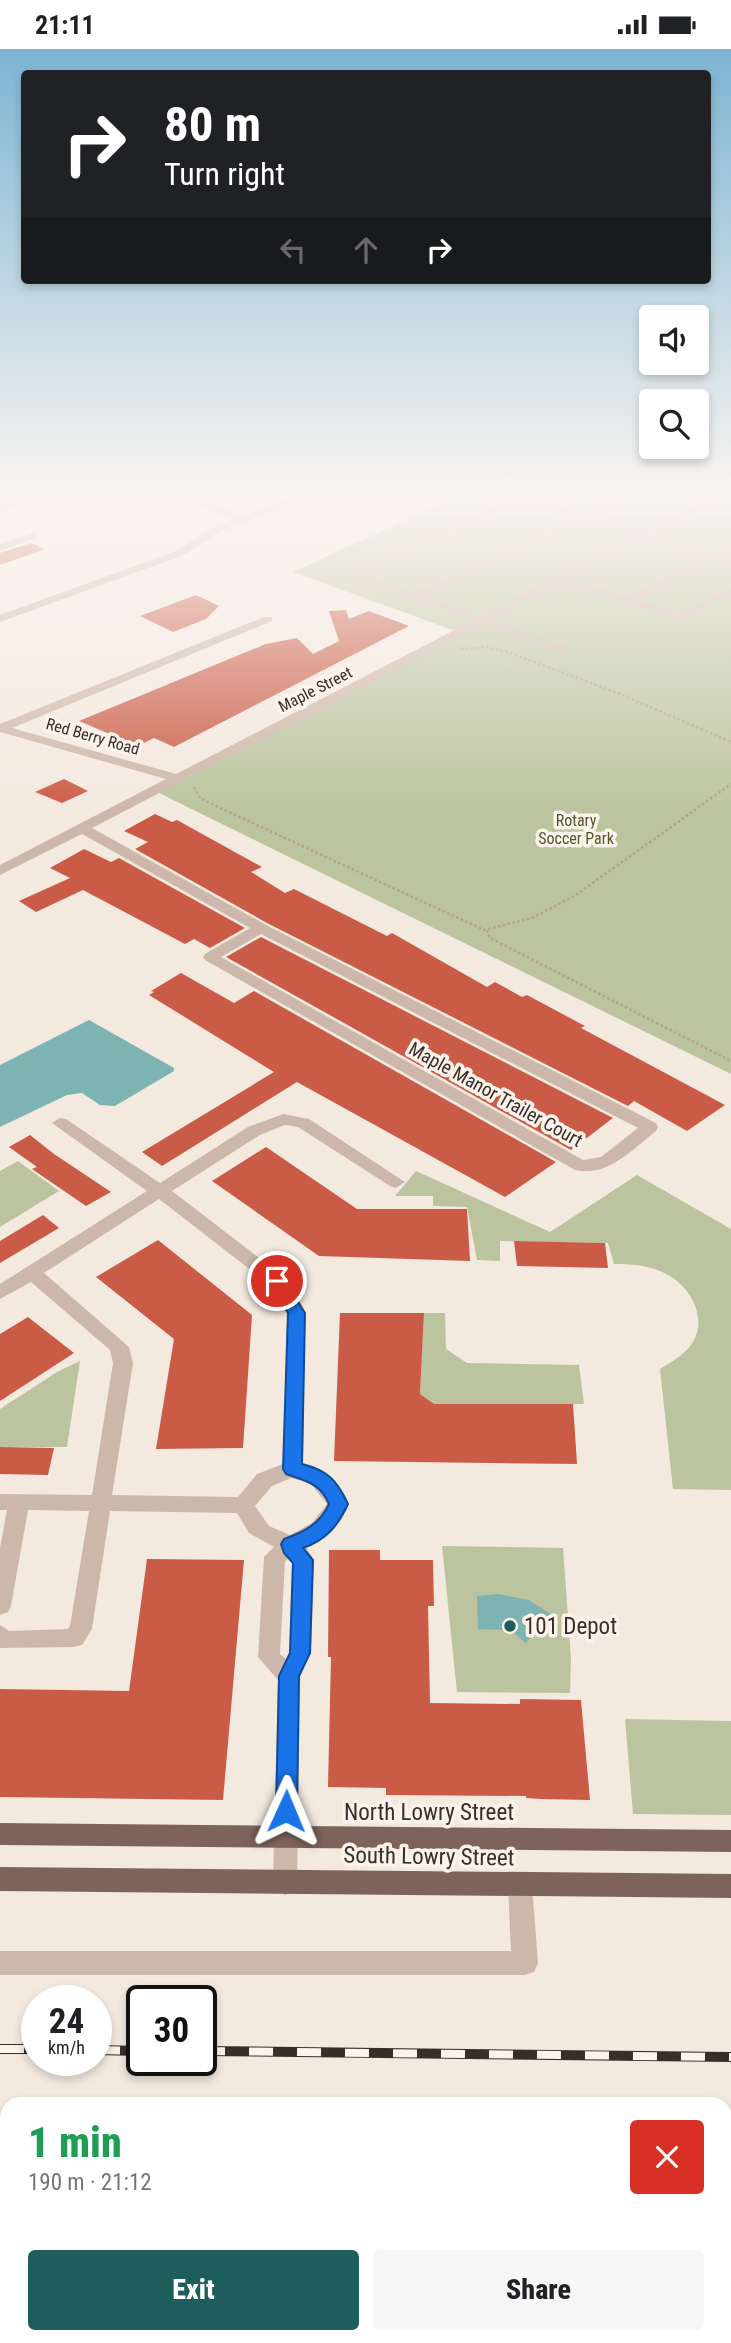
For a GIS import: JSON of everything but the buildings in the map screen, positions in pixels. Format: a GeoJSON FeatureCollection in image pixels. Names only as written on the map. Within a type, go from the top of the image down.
{"type":"FeatureCollection","features":[{"type":"Feature","properties":{"kind":"main road","name":"North Lowry Street"},"geometry":{"type":"LineString","coordinates":[[0,1834],[731,1841]]}},
{"type":"Feature","properties":{"kind":"main road","name":"South Lowry Street"},"geometry":{"type":"LineString","coordinates":[[0,1879],[731,1887]]}},
{"type":"Feature","properties":{"kind":"street"},"geometry":{"type":"LineString","coordinates":[[0,619],[49,601]]}},
{"type":"Feature","properties":{"kind":"street"},"geometry":{"type":"LineString","coordinates":[[427,601],[564,650]]}},
{"type":"Feature","properties":{"kind":"street","name":"Maple Street"},"geometry":{"type":"LineString","coordinates":[[0,871],[519,601]]}},
{"type":"Feature","properties":{"kind":"street"},"geometry":{"type":"LineString","coordinates":[[627,601],[680,618],[711,601]]}},
{"type":"Feature","properties":{"kind":"street"},"geometry":{"type":"LineString","coordinates":[[0,728],[268,618]]}},
{"type":"Feature","properties":{"kind":"street","name":"Red Berry Road"},"geometry":{"type":"LineString","coordinates":[[0,728],[176,778]]}},
{"type":"Feature","properties":{"kind":"street","name":"Maple Manor Trailer Court"},"geometry":{"type":"LineString","coordinates":[[82,828],[261,928],[650,1127],[606,1162],[581,1165],[210,957],[261,928]]}},
{"type":"Feature","properties":{"kind":"street"},"geometry":{"type":"LineString","coordinates":[[0,1293],[254,1131],[283,1119],[303,1123],[396,1182]]}},
{"type":"Feature","properties":{"kind":"street"},"geometry":{"type":"LineString","coordinates":[[60,1123],[161,1192],[275,1278],[296,1313],[293,1469]]}},
{"type":"Feature","properties":{"kind":"street"},"geometry":{"type":"LineString","coordinates":[[0,1634],[3,1640],[74,1638],[81,1629],[122,1363],[119,1347],[32,1273]]}},
{"type":"Feature","properties":{"kind":"street"},"geometry":{"type":"LineString","coordinates":[[285,1883],[289,1676],[300,1653],[303,1560],[291,1546],[263,1535],[250,1521],[244,1506],[252,1489],[268,1477],[293,1469],[316,1475],[331,1488],[338,1504],[332,1518],[312,1537],[291,1546],[275,1557],[270,1657],[289,1676]]}},
{"type":"Feature","properties":{"kind":"street"},"geometry":{"type":"LineString","coordinates":[[0,1606],[9,1502],[244,1506]]}},
{"type":"Feature","properties":{"kind":"street"},"geometry":{"type":"LineString","coordinates":[[0,1963],[525,1963],[520,1885]]}},
{"type":"Feature","properties":{"kind":"path"},"geometry":{"type":"LineString","coordinates":[[456,650],[487,647],[510,653],[620,694],[731,742]]}},
{"type":"Feature","properties":{"kind":"path"},"geometry":{"type":"LineString","coordinates":[[197,783],[194,791],[200,799],[488,930],[518,924],[552,909],[622,865],[731,784]]}},
{"type":"Feature","properties":{"kind":"path"},"geometry":{"type":"LineString","coordinates":[[488,930],[490,938],[509,949],[560,972],[731,1061]]}},
{"type":"Feature","properties":{"kind":"green space","name":"Rotary Soccer Park"},"geometry":{"type":"Polygon","coordinates":[[[373,601],[731,601],[731,1074],[157,792],[461,633],[373,601]]]}},
{"type":"Feature","properties":{"kind":"green space"},"geometry":{"type":"Polygon","coordinates":[[[18,1161],[59,1191],[0,1227],[0,1171],[18,1161]]]}},
{"type":"Feature","properties":{"kind":"green space"},"geometry":{"type":"Polygon","coordinates":[[[416,1171],[550,1232],[637,1175],[731,1229],[731,1490],[673,1489],[660,1369],[688,1349],[697,1331],[697,1312],[683,1286],[655,1269],[614,1264],[608,1243],[500,1241],[500,1261],[477,1260],[467,1207],[433,1206],[433,1196],[395,1196],[416,1171]]]}},
{"type":"Feature","properties":{"kind":"green space"},"geometry":{"type":"Polygon","coordinates":[[[424,1313],[445,1313],[446,1349],[467,1363],[579,1365],[584,1404],[434,1404],[420,1394],[424,1313]]]}},
{"type":"Feature","properties":{"kind":"green space"},"geometry":{"type":"Polygon","coordinates":[[[80,1361],[67,1447],[0,1447],[0,1409],[57,1372],[80,1361]]]}},
{"type":"Feature","properties":{"kind":"green space","name":"101 Depot"},"geometry":{"type":"Polygon","coordinates":[[[442,1546],[563,1548],[571,1659],[570,1693],[457,1692],[442,1546]]]}},
{"type":"Feature","properties":{"kind":"green space"},"geometry":{"type":"Polygon","coordinates":[[[625,1719],[731,1721],[731,1815],[633,1814],[625,1719]]]}},
{"type":"Feature","properties":{"kind":"water"},"geometry":{"type":"Polygon","coordinates":[[[89,1020],[174,1068],[174,1071],[115,1106],[100,1105],[82,1093],[67,1095],[0,1127],[0,1065],[89,1020]]]}},
{"type":"Feature","properties":{"kind":"water"},"geometry":{"type":"Polygon","coordinates":[[[498,1594],[529,1600],[555,1617],[525,1643],[513,1632],[510,1634],[505,1630],[478,1629],[477,1596],[498,1594]]]}},
{"type":"Feature","properties":{"kind":"railway"},"geometry":{"type":"LineString","coordinates":[[0,2049],[21,2049]]}},
{"type":"Feature","properties":{"kind":"railway"},"geometry":{"type":"LineString","coordinates":[[112,2050],[126,2051]]}},
{"type":"Feature","properties":{"kind":"railway"},"geometry":{"type":"LineString","coordinates":[[217,2051],[731,2057]]}},
{"type":"Feature","properties":{"kind":"place","name":"101 Depot"},"geometry":{"type":"Point","coordinates":[510,1626]}},
{"type":"Feature","properties":{"kind":"route"},"geometry":{"type":"LineString","coordinates":[[277,1281],[296,1313],[293,1469],[316,1475],[331,1488],[338,1504],[332,1518],[312,1537],[291,1544],[291,1548],[303,1560],[300,1653],[289,1676],[286,1811]]}}]}
